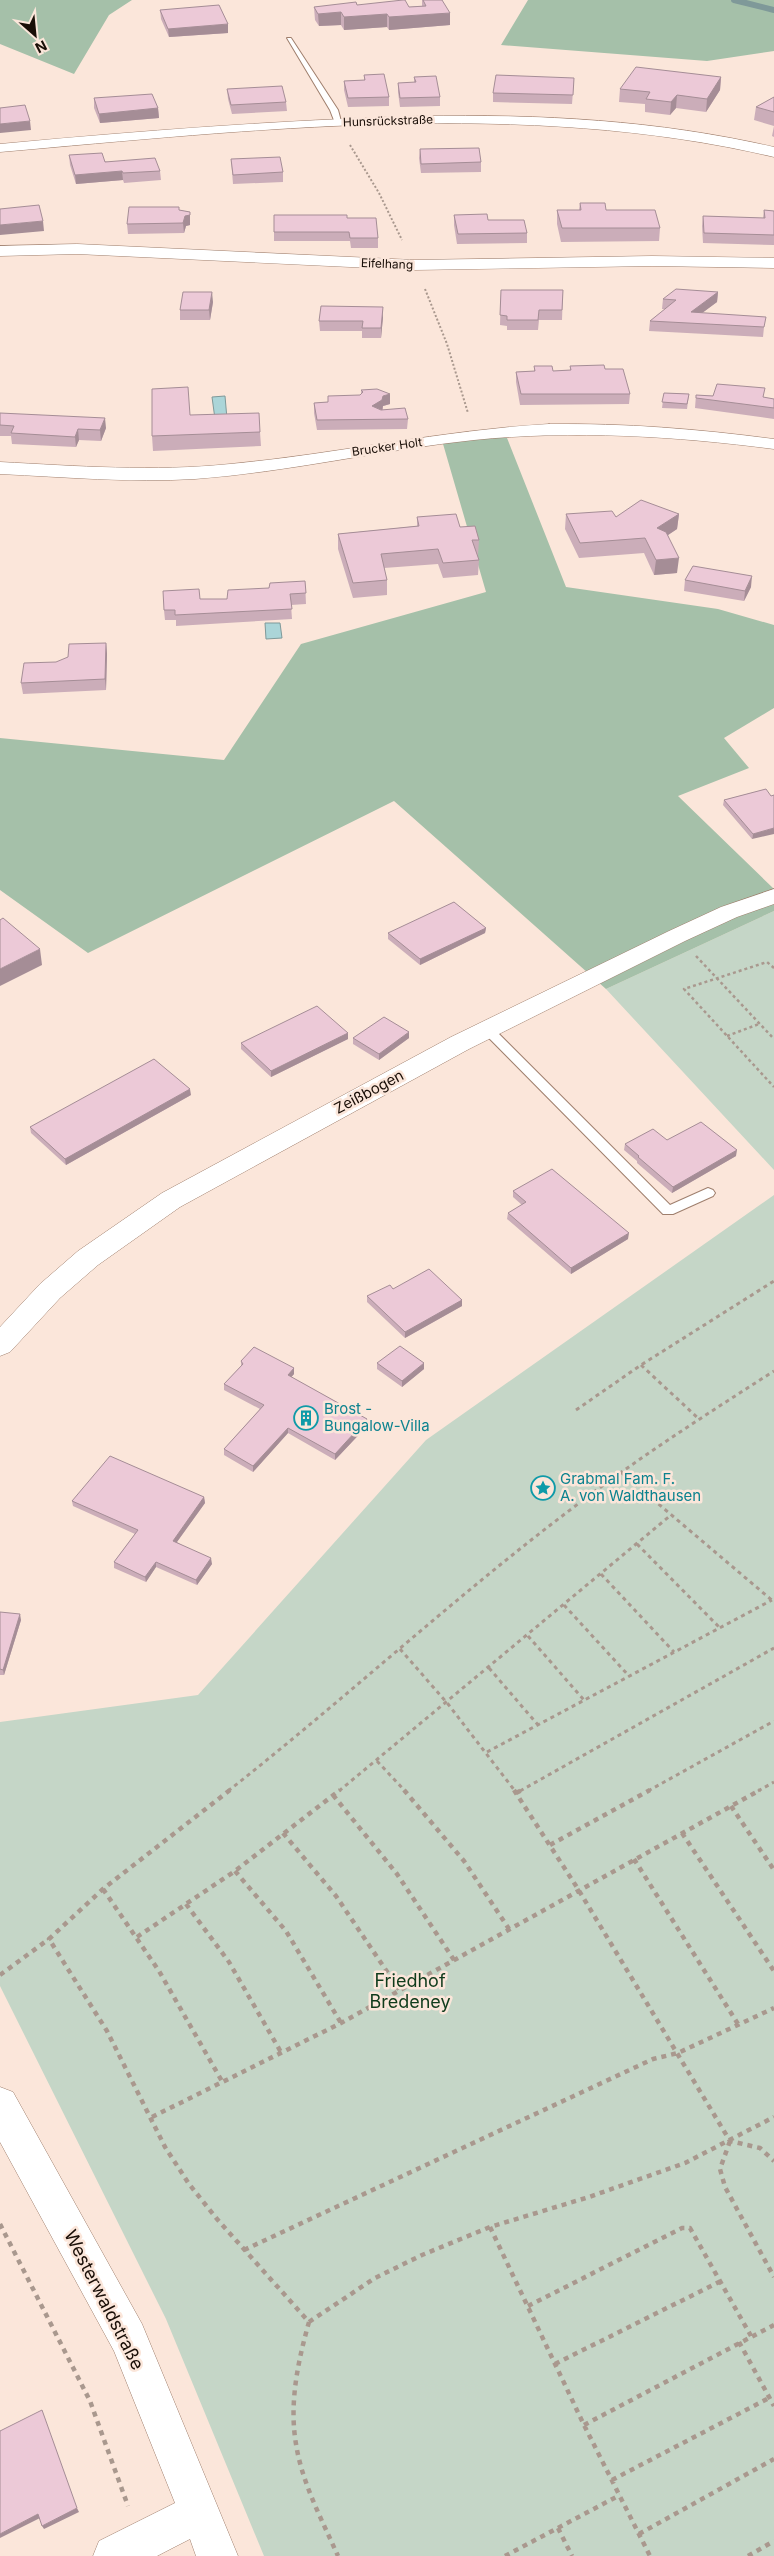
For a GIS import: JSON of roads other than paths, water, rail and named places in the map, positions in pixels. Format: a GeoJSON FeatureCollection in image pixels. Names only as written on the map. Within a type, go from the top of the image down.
{"type":"FeatureCollection","features":[{"type":"Feature","properties":{"kind":"street","name":"Hunsrückstraße"},"geometry":{"type":"LineString","coordinates":[[0,148],[214,130],[339,123],[483,119],[578,122],[679,133],[774,152]]}},
{"type":"Feature","properties":{"kind":"street","name":"Eifelhang"},"geometry":{"type":"LineString","coordinates":[[0,251],[77,249],[414,265],[652,262],[774,264]]}},
{"type":"Feature","properties":{"kind":"street","name":"Brucker Holt"},"geometry":{"type":"LineString","coordinates":[[0,468],[118,474],[195,473],[475,435],[546,430],[673,432],[774,444]]}},
{"type":"Feature","properties":{"kind":"street","name":"Zeißbogen"},"geometry":{"type":"LineString","coordinates":[[0,1344],[50,1291],[88,1258],[171,1200],[488,1030],[677,936],[729,912],[774,896]]}},
{"type":"Feature","properties":{"kind":"street","name":"Westerwaldstraße"},"geometry":{"type":"LineString","coordinates":[[0,2105],[128,2338],[217,2556]]}},
{"type":"Feature","properties":{"kind":"street"},"geometry":{"type":"LineString","coordinates":[[126,2550],[200,2512]]}},
{"type":"Feature","properties":{"kind":"lane"},"geometry":{"type":"LineString","coordinates":[[290,39],[334,110],[339,123]]}},
{"type":"Feature","properties":{"kind":"lane"},"geometry":{"type":"LineString","coordinates":[[488,1030],[668,1211],[708,1193]]}},
{"type":"Feature","properties":{"kind":"water"},"geometry":{"type":"Polygon","coordinates":[[[225,396],[227,419],[215,419],[212,397],[225,396]]]}},
{"type":"Feature","properties":{"kind":"water"},"geometry":{"type":"Polygon","coordinates":[[[265,623],[280,623],[282,638],[266,639],[265,623]]]}},
{"type":"Feature","properties":{"kind":"waterway"},"geometry":{"type":"LineString","coordinates":[[734,0],[774,10]]}},
{"type":"Feature","properties":{"kind":"place","name":"Brost - Bungalow-Villa"},"geometry":{"type":"Point","coordinates":[306,1418]}},
{"type":"Feature","properties":{"kind":"place","name":"Grabmal Fam. F. A. von Waldthausen"},"geometry":{"type":"Point","coordinates":[543,1488]}},
{"type":"Feature","properties":{"kind":"park label","name":"Friedhof Bredeney"},"geometry":{"type":"Point","coordinates":[410,1991]}}]}
